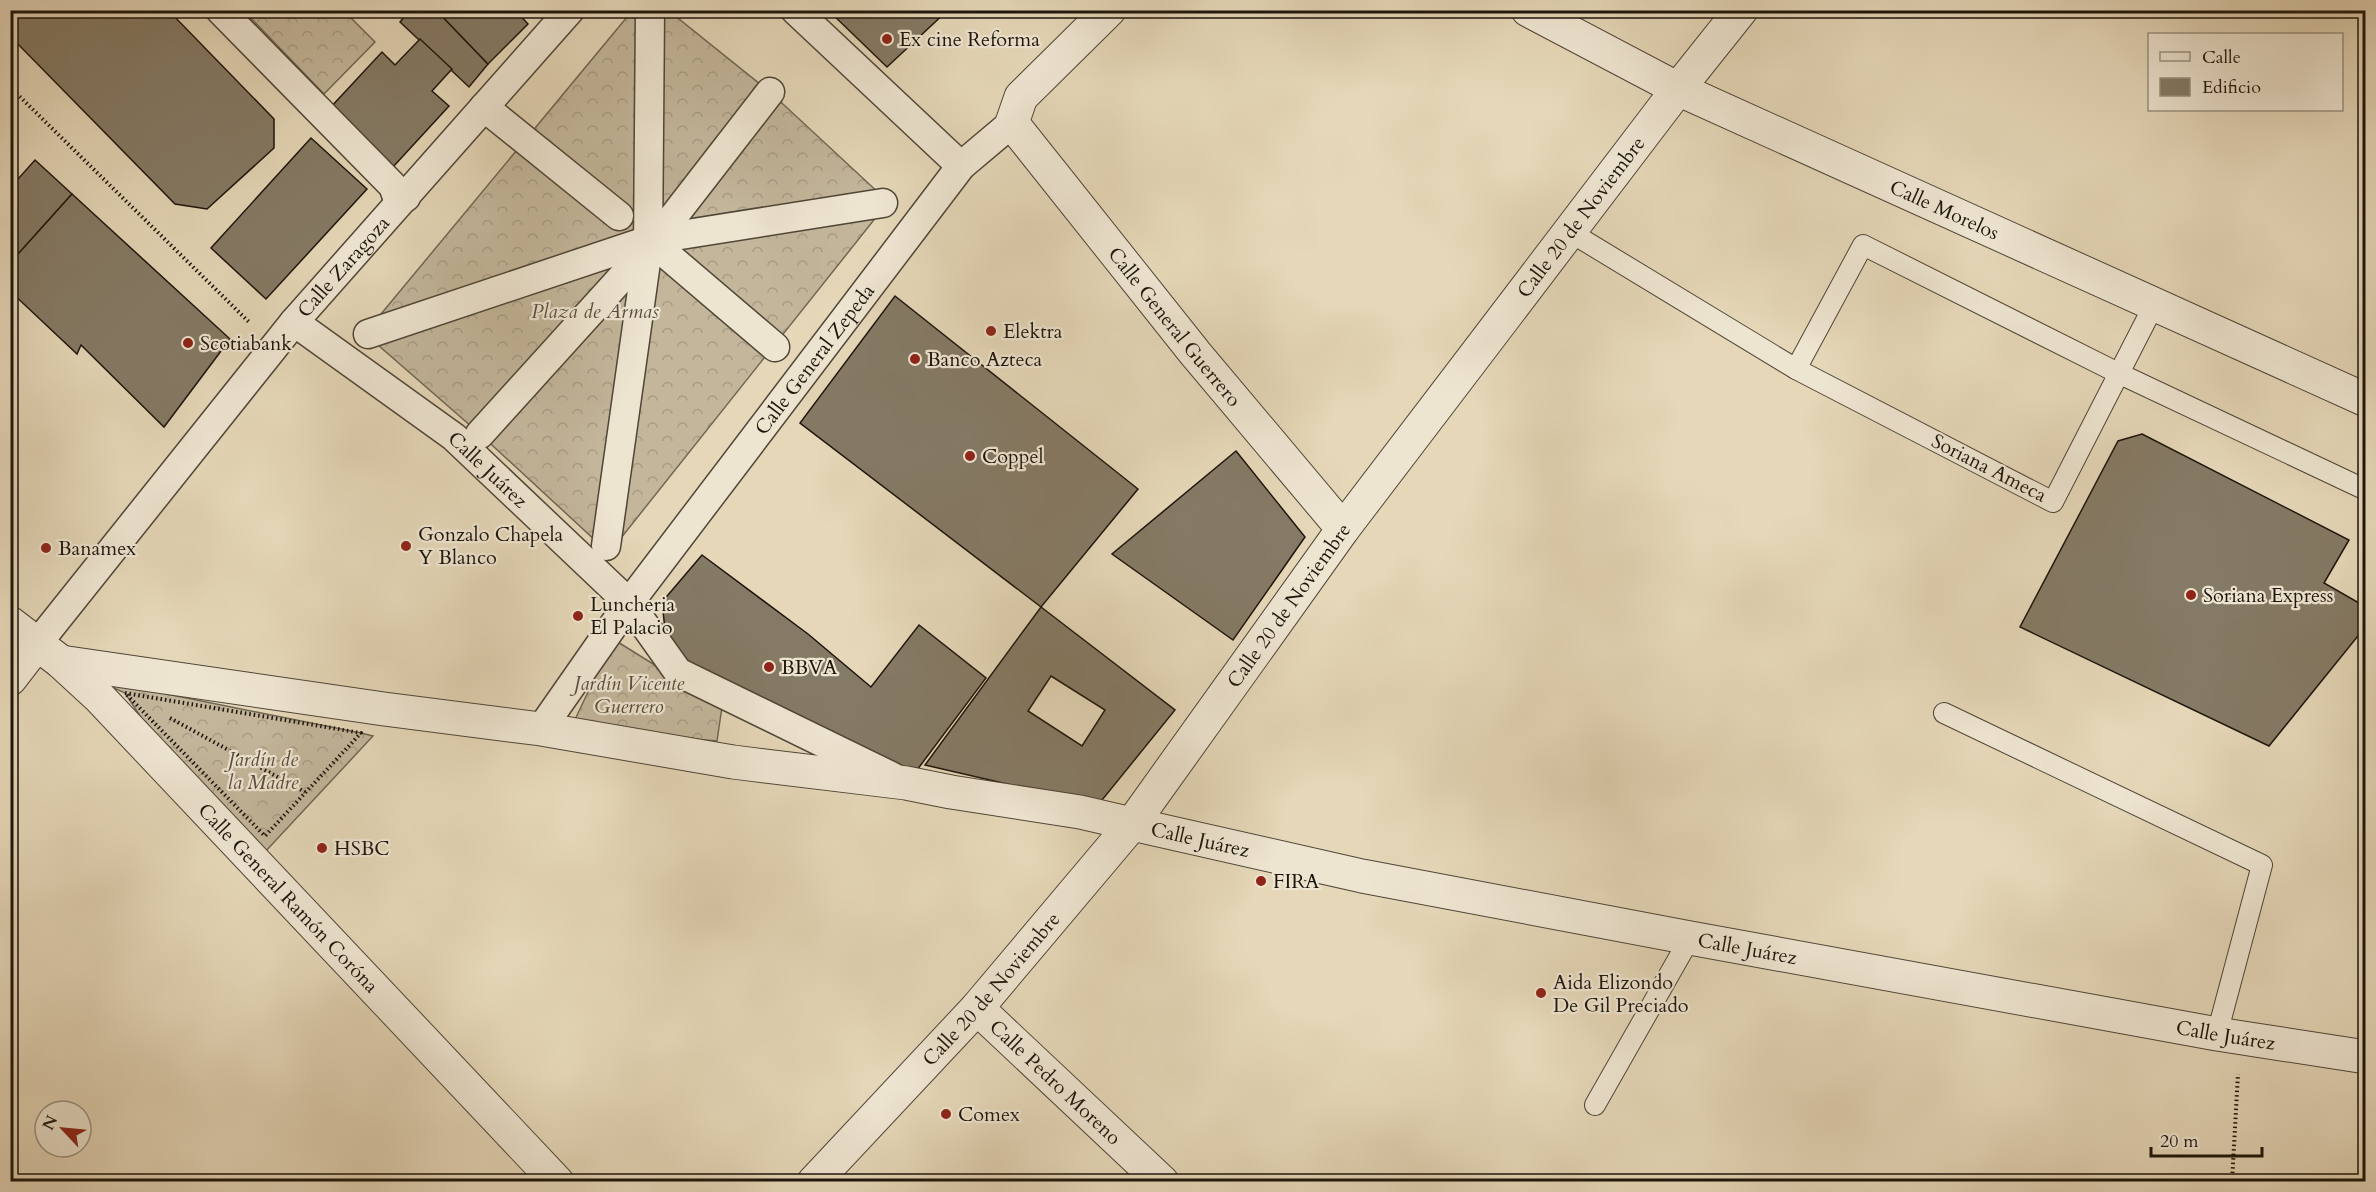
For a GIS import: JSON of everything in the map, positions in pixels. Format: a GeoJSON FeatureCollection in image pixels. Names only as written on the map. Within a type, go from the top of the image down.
{"type":"FeatureCollection","features":[{"type":"Feature","properties":{"kind":"street"},"geometry":{"type":"LineString","coordinates":[[220,10],[393,186],[397,197],[406,197]]}},
{"type":"Feature","properties":{"kind":"street","name":"Calle Zaragoza"},"geometry":{"type":"LineString","coordinates":[[49,653],[294,322],[570,10]]}},
{"type":"Feature","properties":{"kind":"street"},"geometry":{"type":"LineString","coordinates":[[606,546],[651,242],[650,10]]}},
{"type":"Feature","properties":{"kind":"street"},"geometry":{"type":"LineString","coordinates":[[795,10],[961,166]]}},
{"type":"Feature","properties":{"kind":"street","name":"Calle General Zepeda"},"geometry":{"type":"LineString","coordinates":[[541,729],[629,603],[961,166],[1012,123],[1021,98],[1109,10]]}},
{"type":"Feature","properties":{"kind":"street","name":"Calle Morelos"},"geometry":{"type":"LineString","coordinates":[[1528,10],[1678,89],[2366,400]]}},
{"type":"Feature","properties":{"kind":"street","name":"Calle 20 de Noviembre"},"geometry":{"type":"LineString","coordinates":[[814,1182],[977,1008],[1132,824],[1343,529],[1678,89],[1741,10]]}},
{"type":"Feature","properties":{"kind":"street"},"geometry":{"type":"LineString","coordinates":[[480,434],[651,242],[770,92]]}},
{"type":"Feature","properties":{"kind":"street"},"geometry":{"type":"LineString","coordinates":[[484,107],[619,216]]}},
{"type":"Feature","properties":{"kind":"street","name":"Calle General Guerrero"},"geometry":{"type":"LineString","coordinates":[[1012,123],[1195,353],[1343,529]]}},
{"type":"Feature","properties":{"kind":"street"},"geometry":{"type":"LineString","coordinates":[[368,334],[651,242],[883,203]]}},
{"type":"Feature","properties":{"kind":"street"},"geometry":{"type":"LineString","coordinates":[[651,242],[775,347]]}},
{"type":"Feature","properties":{"kind":"street","name":"Calle Juárez"},"geometry":{"type":"LineString","coordinates":[[294,322],[454,437],[629,603],[678,672],[906,783]]}},
{"type":"Feature","properties":{"kind":"street","name":"Calle General Ramón Coróna"},"geometry":{"type":"LineString","coordinates":[[10,623],[49,653],[98,696],[557,1182]]}},
{"type":"Feature","properties":{"kind":"street"},"geometry":{"type":"LineString","coordinates":[[10,679],[49,653]]}},
{"type":"Feature","properties":{"kind":"street","name":"Calle Juárez"},"geometry":{"type":"LineString","coordinates":[[49,653],[384,709],[541,729],[733,762],[906,783],[1080,812],[1362,876],[2229,1036],[2366,1057]]}},
{"type":"Feature","properties":{"kind":"street","name":"Calle Pedro Moreno"},"geometry":{"type":"LineString","coordinates":[[977,1008],[1162,1182]]}},
{"type":"Feature","properties":{"kind":"lane","name":"Soriana Ameca"},"geometry":{"type":"LineString","coordinates":[[1570,232],[1796,369],[2053,502],[2155,303]]}},
{"type":"Feature","properties":{"kind":"lane"},"geometry":{"type":"LineString","coordinates":[[1796,369],[1863,245],[2118,373],[2366,490]]}},
{"type":"Feature","properties":{"kind":"lane"},"geometry":{"type":"LineString","coordinates":[[1944,713],[2262,865],[2229,1036]]}},
{"type":"Feature","properties":{"kind":"lane"},"geometry":{"type":"LineString","coordinates":[[1595,1105],[1690,938]]}},
{"type":"Feature","properties":{"kind":"path"},"geometry":{"type":"LineString","coordinates":[[10,87],[274,347]]}},
{"type":"Feature","properties":{"kind":"path"},"geometry":{"type":"LineString","coordinates":[[125,693],[145,704]]}},
{"type":"Feature","properties":{"kind":"path"},"geometry":{"type":"LineString","coordinates":[[125,693],[361,733],[265,836],[125,693]]}},
{"type":"Feature","properties":{"kind":"path"},"geometry":{"type":"LineString","coordinates":[[165,715],[305,792]]}},
{"type":"Feature","properties":{"kind":"path"},"geometry":{"type":"LineString","coordinates":[[2229,1036],[2232,1182]]}},
{"type":"Feature","properties":{"kind":"green space"},"geometry":{"type":"Polygon","coordinates":[[[244,11],[344,11],[375,42],[324,94],[244,11]]]}},
{"type":"Feature","properties":{"kind":"green space","name":"Plaza de Armas"},"geometry":{"type":"Polygon","coordinates":[[[632,11],[669,11],[770,92],[881,195],[881,211],[617,543],[597,542],[480,434],[370,338],[367,331],[632,11]]]}},
{"type":"Feature","properties":{"kind":"green space","name":"Jardín Vicente Guerrero"},"geometry":{"type":"Polygon","coordinates":[[[613,639],[722,707],[717,741],[571,728],[613,639]]]}},
{"type":"Feature","properties":{"kind":"green space","name":"Jardín de la Madre"},"geometry":{"type":"Polygon","coordinates":[[[97,680],[373,736],[264,853],[158,743],[125,693],[97,680]]]}},
{"type":"Feature","properties":{"kind":"building"},"geometry":{"type":"Polygon","coordinates":[[[10,10],[168,10],[274,119],[274,148],[207,209],[175,204],[10,36],[10,10]]]}},
{"type":"Feature","properties":{"kind":"building"},"geometry":{"type":"Polygon","coordinates":[[[410,10],[436,10],[488,64],[469,87],[400,22],[410,10]]]}},
{"type":"Feature","properties":{"kind":"building"},"geometry":{"type":"Polygon","coordinates":[[[436,10],[515,10],[528,24],[488,64],[436,10]]]}},
{"type":"Feature","properties":{"kind":"building","name":"Ex cine Reforma"},"geometry":{"type":"Polygon","coordinates":[[[828,10],[948,10],[887,67],[828,10]]]}},
{"type":"Feature","properties":{"kind":"building"},"geometry":{"type":"Polygon","coordinates":[[[420,39],[452,69],[432,91],[449,106],[393,167],[330,108],[382,52],[395,65],[420,39]]]}},
{"type":"Feature","properties":{"kind":"building"},"geometry":{"type":"Polygon","coordinates":[[[311,138],[367,189],[266,299],[211,248],[311,138]]]}},
{"type":"Feature","properties":{"kind":"building"},"geometry":{"type":"Polygon","coordinates":[[[35,160],[72,194],[10,263],[10,188],[35,160]]]}},
{"type":"Feature","properties":{"kind":"building"},"geometry":{"type":"Polygon","coordinates":[[[72,194],[230,339],[164,427],[81,345],[77,354],[10,291],[10,263],[72,194]]]}},
{"type":"Feature","properties":{"kind":"building","name":"Coppel"},"geometry":{"type":"Polygon","coordinates":[[[895,296],[1138,489],[1041,607],[800,423],[895,296]]]}},
{"type":"Feature","properties":{"kind":"building","name":"Soriana Express"},"geometry":{"type":"Polygon","coordinates":[[[2142,434],[2349,540],[2324,583],[2366,607],[2366,626],[2269,746],[2020,627],[2118,441],[2142,434]]]}},
{"type":"Feature","properties":{"kind":"building"},"geometry":{"type":"Polygon","coordinates":[[[1236,451],[1305,537],[1233,640],[1112,554],[1236,451]]]}},
{"type":"Feature","properties":{"kind":"building","name":"BBVA"},"geometry":{"type":"Polygon","coordinates":[[[702,555],[808,634],[871,687],[919,625],[986,678],[914,774],[668,656],[662,602],[702,555]]]}},
{"type":"Feature","properties":{"kind":"building"},"geometry":{"type":"Polygon","coordinates":[[[1041,607],[1175,710],[1098,805],[925,765],[1041,607]],[[1051,676],[1028,711],[1082,746],[1105,710],[1051,676]]]}},
{"type":"Feature","properties":{"kind":"place","name":"Ex cine Reforma"},"geometry":{"type":"Point","coordinates":[887,39]}},
{"type":"Feature","properties":{"kind":"place","name":"Elektra"},"geometry":{"type":"Point","coordinates":[991,331]}},
{"type":"Feature","properties":{"kind":"place","name":"Scotiabank"},"geometry":{"type":"Point","coordinates":[188,343]}},
{"type":"Feature","properties":{"kind":"place","name":"Banco Azteca"},"geometry":{"type":"Point","coordinates":[915,359]}},
{"type":"Feature","properties":{"kind":"place","name":"Coppel"},"geometry":{"type":"Point","coordinates":[970,456]}},
{"type":"Feature","properties":{"kind":"place","name":"Gonzalo Chapela Y Blanco"},"geometry":{"type":"Point","coordinates":[406,546]}},
{"type":"Feature","properties":{"kind":"place","name":"Banamex"},"geometry":{"type":"Point","coordinates":[46,548]}},
{"type":"Feature","properties":{"kind":"place","name":"Soriana Express"},"geometry":{"type":"Point","coordinates":[2191,595]}},
{"type":"Feature","properties":{"kind":"place","name":"Luncheria El Palacio"},"geometry":{"type":"Point","coordinates":[578,616]}},
{"type":"Feature","properties":{"kind":"place","name":"BBVA"},"geometry":{"type":"Point","coordinates":[769,667]}},
{"type":"Feature","properties":{"kind":"place","name":"HSBC"},"geometry":{"type":"Point","coordinates":[322,848]}},
{"type":"Feature","properties":{"kind":"place","name":"FIRA"},"geometry":{"type":"Point","coordinates":[1261,881]}},
{"type":"Feature","properties":{"kind":"place","name":"Aida Elizondo De Gil Preciado"},"geometry":{"type":"Point","coordinates":[1541,993]}},
{"type":"Feature","properties":{"kind":"place","name":"Comex"},"geometry":{"type":"Point","coordinates":[946,1114]}}]}
